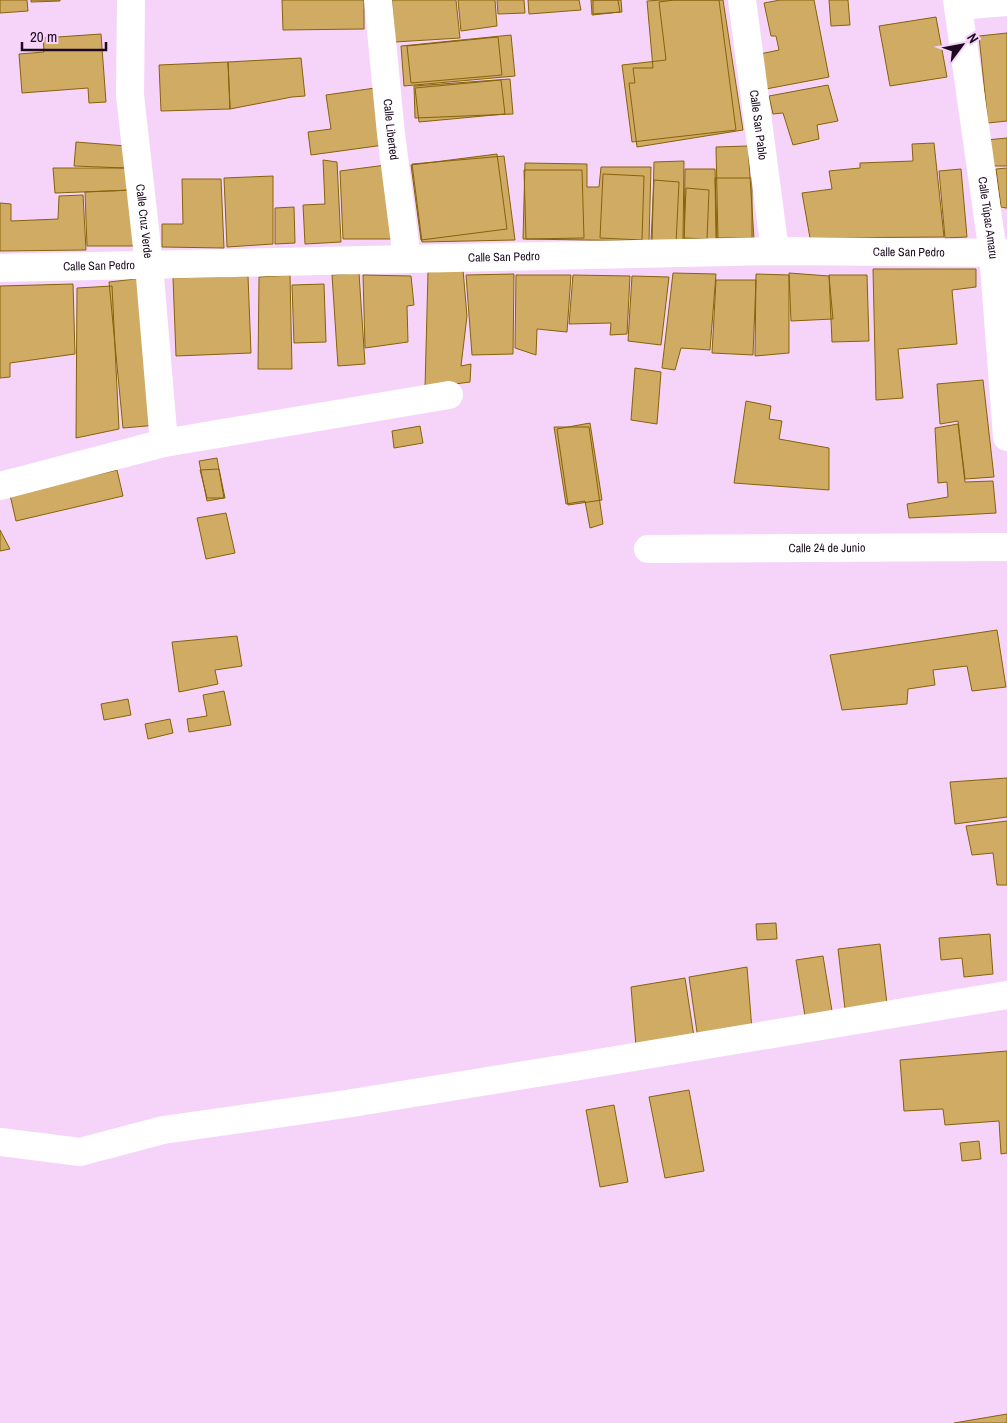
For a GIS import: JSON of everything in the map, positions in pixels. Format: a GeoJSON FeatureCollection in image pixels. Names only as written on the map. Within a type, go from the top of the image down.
{"type":"FeatureCollection","features":[{"type":"Feature","properties":{"kind":"street","name":"Calle Cruz Verde"},"geometry":{"type":"LineString","coordinates":[[131,0],[130,95],[149,264],[164,443]]}},
{"type":"Feature","properties":{"kind":"street","name":"Calle Liberted"},"geometry":{"type":"LineString","coordinates":[[378,0],[407,259]]}},
{"type":"Feature","properties":{"kind":"street","name":"Calle San Pablo"},"geometry":{"type":"LineString","coordinates":[[742,0],[775,251]]}},
{"type":"Feature","properties":{"kind":"street"},"geometry":{"type":"LineString","coordinates":[[958,3],[1007,2]]}},
{"type":"Feature","properties":{"kind":"street","name":"Calle Túpac Amaru"},"geometry":{"type":"LineString","coordinates":[[958,3],[1000,253],[1007,437]]}},
{"type":"Feature","properties":{"kind":"street","name":"Calle San Pedro"},"geometry":{"type":"LineString","coordinates":[[0,268],[775,251],[1000,253]]}},
{"type":"Feature","properties":{"kind":"street"},"geometry":{"type":"LineString","coordinates":[[0,486],[164,443],[449,396]]}},
{"type":"Feature","properties":{"kind":"street","name":"Calle 24 de Junio"},"geometry":{"type":"LineString","coordinates":[[648,549],[1007,546]]}},
{"type":"Feature","properties":{"kind":"street"},"geometry":{"type":"LineString","coordinates":[[0,1142],[80,1152],[163,1130],[346,1104],[1007,995]]}},
{"type":"Feature","properties":{"kind":"building"},"geometry":{"type":"Polygon","coordinates":[[[0,0],[27,0],[28,11],[0,13],[0,0]]]}},
{"type":"Feature","properties":{"kind":"building"},"geometry":{"type":"Polygon","coordinates":[[[31,0],[60,0],[60,1],[31,2],[31,0]]]}},
{"type":"Feature","properties":{"kind":"building"},"geometry":{"type":"Polygon","coordinates":[[[282,0],[364,0],[364,29],[283,30],[282,0]]]}},
{"type":"Feature","properties":{"kind":"building"},"geometry":{"type":"Polygon","coordinates":[[[392,0],[456,0],[460,38],[395,42],[392,0]]]}},
{"type":"Feature","properties":{"kind":"building"},"geometry":{"type":"Polygon","coordinates":[[[458,0],[495,0],[497,26],[461,31],[458,0]]]}},
{"type":"Feature","properties":{"kind":"building"},"geometry":{"type":"Polygon","coordinates":[[[497,0],[524,0],[525,13],[498,14],[497,0]]]}},
{"type":"Feature","properties":{"kind":"building"},"geometry":{"type":"Polygon","coordinates":[[[528,0],[579,0],[581,10],[529,14],[528,0]]]}},
{"type":"Feature","properties":{"kind":"building"},"geometry":{"type":"Polygon","coordinates":[[[591,0],[618,0],[620,12],[592,15],[591,0]]]}},
{"type":"Feature","properties":{"kind":"building"},"geometry":{"type":"Polygon","coordinates":[[[593,0],[621,0],[622,12],[593,14],[593,0]]]}},
{"type":"Feature","properties":{"kind":"building"},"geometry":{"type":"Polygon","coordinates":[[[719,0],[736,130],[632,142],[622,65],[666,60],[659,2],[719,0]]]}},
{"type":"Feature","properties":{"kind":"building"},"geometry":{"type":"Polygon","coordinates":[[[723,0],[743,130],[637,147],[629,83],[635,83],[633,68],[653,68],[647,1],[723,0]]]}},
{"type":"Feature","properties":{"kind":"building"},"geometry":{"type":"Polygon","coordinates":[[[780,0],[814,0],[829,77],[766,89],[760,54],[779,50],[776,36],[771,36],[764,3],[780,0]]]}},
{"type":"Feature","properties":{"kind":"building"},"geometry":{"type":"Polygon","coordinates":[[[829,0],[848,0],[850,25],[831,26],[829,0]]]}},
{"type":"Feature","properties":{"kind":"building"},"geometry":{"type":"Polygon","coordinates":[[[936,17],[947,77],[890,86],[879,26],[936,17]]]}},
{"type":"Feature","properties":{"kind":"building"},"geometry":{"type":"Polygon","coordinates":[[[1007,33],[1007,121],[988,123],[979,36],[1007,33]]]}},
{"type":"Feature","properties":{"kind":"building"},"geometry":{"type":"Polygon","coordinates":[[[101,34],[106,102],[89,103],[88,88],[22,93],[19,54],[44,52],[43,38],[101,34]]]}},
{"type":"Feature","properties":{"kind":"building"},"geometry":{"type":"Polygon","coordinates":[[[511,35],[515,76],[404,86],[401,46],[511,35]]]}},
{"type":"Feature","properties":{"kind":"building"},"geometry":{"type":"Polygon","coordinates":[[[498,37],[502,75],[411,83],[407,46],[498,37]]]}},
{"type":"Feature","properties":{"kind":"building"},"geometry":{"type":"Polygon","coordinates":[[[301,58],[305,96],[230,109],[228,62],[301,58]]]}},
{"type":"Feature","properties":{"kind":"building"},"geometry":{"type":"Polygon","coordinates":[[[228,62],[230,109],[161,111],[159,65],[228,62]]]}},
{"type":"Feature","properties":{"kind":"building"},"geometry":{"type":"Polygon","coordinates":[[[510,79],[513,114],[415,118],[414,86],[510,79]]]}},
{"type":"Feature","properties":{"kind":"building"},"geometry":{"type":"Polygon","coordinates":[[[501,80],[505,114],[419,122],[415,88],[501,80]]]}},
{"type":"Feature","properties":{"kind":"building"},"geometry":{"type":"Polygon","coordinates":[[[828,85],[838,121],[817,125],[819,139],[793,145],[783,113],[773,114],[769,96],[828,85]]]}},
{"type":"Feature","properties":{"kind":"building"},"geometry":{"type":"Polygon","coordinates":[[[375,88],[384,145],[311,155],[308,132],[331,129],[326,95],[375,88]]]}},
{"type":"Feature","properties":{"kind":"building"},"geometry":{"type":"Polygon","coordinates":[[[1007,138],[1007,166],[988,166],[986,140],[1007,138]]]}},
{"type":"Feature","properties":{"kind":"building"},"geometry":{"type":"Polygon","coordinates":[[[76,142],[126,146],[125,168],[74,166],[76,142]]]}},
{"type":"Feature","properties":{"kind":"building"},"geometry":{"type":"Polygon","coordinates":[[[934,143],[944,237],[810,238],[802,193],[832,189],[829,171],[860,168],[860,163],[913,161],[912,144],[934,143]]]}},
{"type":"Feature","properties":{"kind":"building"},"geometry":{"type":"Polygon","coordinates":[[[748,146],[754,239],[718,240],[716,147],[748,146]]]}},
{"type":"Feature","properties":{"kind":"building"},"geometry":{"type":"Polygon","coordinates":[[[497,154],[507,229],[421,240],[411,165],[497,154]]]}},
{"type":"Feature","properties":{"kind":"building"},"geometry":{"type":"Polygon","coordinates":[[[504,156],[515,240],[422,242],[412,164],[504,156]]]}},
{"type":"Feature","properties":{"kind":"building"},"geometry":{"type":"Polygon","coordinates":[[[323,160],[337,162],[341,242],[305,244],[303,205],[325,204],[323,160]]]}},
{"type":"Feature","properties":{"kind":"building"},"geometry":{"type":"Polygon","coordinates":[[[684,161],[683,243],[652,243],[654,162],[684,161]]]}},
{"type":"Feature","properties":{"kind":"building"},"geometry":{"type":"Polygon","coordinates":[[[525,163],[587,164],[587,187],[599,187],[601,167],[651,167],[649,241],[523,239],[525,163]]]}},
{"type":"Feature","properties":{"kind":"building"},"geometry":{"type":"Polygon","coordinates":[[[386,165],[398,239],[343,239],[340,171],[386,165]]]}},
{"type":"Feature","properties":{"kind":"building"},"geometry":{"type":"Polygon","coordinates":[[[53,168],[134,168],[135,190],[55,193],[53,168]]]}},
{"type":"Feature","properties":{"kind":"building"},"geometry":{"type":"Polygon","coordinates":[[[1007,168],[1006,208],[1001,207],[996,169],[1007,168]]]}},
{"type":"Feature","properties":{"kind":"building"},"geometry":{"type":"Polygon","coordinates":[[[685,169],[715,169],[717,241],[684,241],[685,169]]]}},
{"type":"Feature","properties":{"kind":"building"},"geometry":{"type":"Polygon","coordinates":[[[961,169],[967,237],[945,238],[939,171],[961,169]]]}},
{"type":"Feature","properties":{"kind":"building"},"geometry":{"type":"Polygon","coordinates":[[[524,170],[582,170],[584,238],[526,239],[524,170]]]}},
{"type":"Feature","properties":{"kind":"building"},"geometry":{"type":"Polygon","coordinates":[[[603,174],[644,176],[642,240],[600,238],[603,174]]]}},
{"type":"Feature","properties":{"kind":"building"},"geometry":{"type":"Polygon","coordinates":[[[273,176],[273,244],[227,247],[224,178],[273,176]]]}},
{"type":"Feature","properties":{"kind":"building"},"geometry":{"type":"Polygon","coordinates":[[[715,178],[752,178],[752,238],[716,238],[715,178]]]}},
{"type":"Feature","properties":{"kind":"building"},"geometry":{"type":"Polygon","coordinates":[[[182,179],[221,179],[224,248],[162,247],[162,224],[183,224],[182,179]]]}},
{"type":"Feature","properties":{"kind":"building"},"geometry":{"type":"Polygon","coordinates":[[[654,180],[679,182],[676,243],[651,241],[654,180]]]}},
{"type":"Feature","properties":{"kind":"building"},"geometry":{"type":"Polygon","coordinates":[[[686,188],[709,190],[707,239],[684,238],[686,188]]]}},
{"type":"Feature","properties":{"kind":"building"},"geometry":{"type":"Polygon","coordinates":[[[131,190],[134,246],[87,246],[85,192],[131,190]]]}},
{"type":"Feature","properties":{"kind":"building"},"geometry":{"type":"Polygon","coordinates":[[[83,195],[86,250],[0,251],[0,203],[11,204],[11,221],[58,219],[59,196],[83,195]]]}},
{"type":"Feature","properties":{"kind":"building"},"geometry":{"type":"Polygon","coordinates":[[[294,207],[295,243],[275,244],[275,208],[294,207]]]}},
{"type":"Feature","properties":{"kind":"building"},"geometry":{"type":"Polygon","coordinates":[[[873,269],[976,269],[976,287],[952,290],[957,344],[898,349],[903,398],[876,400],[873,269]]]}},
{"type":"Feature","properties":{"kind":"building"},"geometry":{"type":"Polygon","coordinates":[[[463,270],[467,316],[461,366],[471,364],[470,382],[425,388],[428,272],[463,270]]]}},
{"type":"Feature","properties":{"kind":"building"},"geometry":{"type":"Polygon","coordinates":[[[359,273],[365,364],[338,366],[332,275],[359,273]]]}},
{"type":"Feature","properties":{"kind":"building"},"geometry":{"type":"Polygon","coordinates":[[[673,273],[716,274],[710,350],[681,348],[675,370],[662,368],[673,273]]]}},
{"type":"Feature","properties":{"kind":"building"},"geometry":{"type":"Polygon","coordinates":[[[789,273],[829,276],[833,319],[791,321],[789,273]]]}},
{"type":"Feature","properties":{"kind":"building"},"geometry":{"type":"Polygon","coordinates":[[[514,274],[513,354],[472,355],[466,275],[514,274]]]}},
{"type":"Feature","properties":{"kind":"building"},"geometry":{"type":"Polygon","coordinates":[[[756,274],[789,275],[789,353],[755,356],[756,274]]]}},
{"type":"Feature","properties":{"kind":"building"},"geometry":{"type":"Polygon","coordinates":[[[290,275],[292,369],[258,369],[259,277],[290,275]]]}},
{"type":"Feature","properties":{"kind":"building"},"geometry":{"type":"Polygon","coordinates":[[[363,275],[411,276],[414,305],[407,306],[408,342],[365,348],[363,275]]]}},
{"type":"Feature","properties":{"kind":"building"},"geometry":{"type":"Polygon","coordinates":[[[516,275],[571,275],[567,332],[537,329],[536,355],[515,348],[516,275]]]}},
{"type":"Feature","properties":{"kind":"building"},"geometry":{"type":"Polygon","coordinates":[[[573,275],[630,276],[627,334],[610,335],[611,323],[569,324],[573,275]]]}},
{"type":"Feature","properties":{"kind":"building"},"geometry":{"type":"Polygon","coordinates":[[[829,275],[867,275],[869,341],[832,342],[829,275]]]}},
{"type":"Feature","properties":{"kind":"building"},"geometry":{"type":"Polygon","coordinates":[[[248,276],[251,353],[176,356],[173,278],[248,276]]]}},
{"type":"Feature","properties":{"kind":"building"},"geometry":{"type":"Polygon","coordinates":[[[632,276],[669,277],[661,345],[628,341],[632,276]]]}},
{"type":"Feature","properties":{"kind":"building"},"geometry":{"type":"Polygon","coordinates":[[[144,278],[158,425],[123,428],[109,282],[144,278]]]}},
{"type":"Feature","properties":{"kind":"building"},"geometry":{"type":"Polygon","coordinates":[[[716,280],[756,280],[753,355],[712,353],[716,280]]]}},
{"type":"Feature","properties":{"kind":"building"},"geometry":{"type":"Polygon","coordinates":[[[73,284],[75,354],[10,363],[10,377],[0,378],[0,286],[73,284]]]}},
{"type":"Feature","properties":{"kind":"building"},"geometry":{"type":"Polygon","coordinates":[[[324,284],[326,342],[294,343],[292,285],[324,284]]]}},
{"type":"Feature","properties":{"kind":"building"},"geometry":{"type":"Polygon","coordinates":[[[112,286],[119,429],[76,438],[77,288],[112,286]]]}},
{"type":"Feature","properties":{"kind":"building"},"geometry":{"type":"Polygon","coordinates":[[[635,368],[661,372],[657,424],[631,420],[635,368]]]}},
{"type":"Feature","properties":{"kind":"building"},"geometry":{"type":"Polygon","coordinates":[[[983,380],[994,477],[965,479],[958,421],[940,424],[937,384],[983,380]]]}},
{"type":"Feature","properties":{"kind":"building"},"geometry":{"type":"Polygon","coordinates":[[[746,401],[771,406],[769,419],[782,421],[779,439],[829,448],[829,490],[734,483],[746,401]]]}},
{"type":"Feature","properties":{"kind":"building"},"geometry":{"type":"Polygon","coordinates":[[[590,423],[602,500],[568,505],[557,429],[590,423]]]}},
{"type":"Feature","properties":{"kind":"building"},"geometry":{"type":"Polygon","coordinates":[[[958,424],[965,482],[993,481],[996,513],[909,518],[907,504],[948,497],[947,482],[938,483],[935,428],[958,424]]]}},
{"type":"Feature","properties":{"kind":"building"},"geometry":{"type":"Polygon","coordinates":[[[420,426],[423,443],[394,448],[392,431],[420,426]]]}},
{"type":"Feature","properties":{"kind":"building"},"geometry":{"type":"Polygon","coordinates":[[[554,427],[589,427],[603,524],[590,528],[585,501],[566,504],[554,427]]]}},
{"type":"Feature","properties":{"kind":"building"},"geometry":{"type":"Polygon","coordinates":[[[217,458],[224,498],[207,501],[199,461],[217,458]]]}},
{"type":"Feature","properties":{"kind":"building"},"geometry":{"type":"Polygon","coordinates":[[[219,469],[225,498],[207,498],[200,470],[219,469]]]}},
{"type":"Feature","properties":{"kind":"building"},"geometry":{"type":"Polygon","coordinates":[[[117,470],[123,496],[16,521],[10,495],[117,470]]]}},
{"type":"Feature","properties":{"kind":"building"},"geometry":{"type":"Polygon","coordinates":[[[226,513],[235,553],[206,559],[197,518],[226,513]]]}},
{"type":"Feature","properties":{"kind":"building"},"geometry":{"type":"Polygon","coordinates":[[[0,530],[10,549],[0,551],[0,530]]]}},
{"type":"Feature","properties":{"kind":"building"},"geometry":{"type":"Polygon","coordinates":[[[997,630],[1006,687],[972,691],[967,666],[933,670],[935,685],[908,689],[907,704],[842,710],[830,655],[997,630]]]}},
{"type":"Feature","properties":{"kind":"building"},"geometry":{"type":"Polygon","coordinates":[[[237,636],[242,666],[215,670],[218,684],[179,692],[172,642],[237,636]]]}},
{"type":"Feature","properties":{"kind":"building"},"geometry":{"type":"Polygon","coordinates":[[[224,691],[231,725],[189,732],[187,719],[207,716],[203,695],[224,691]]]}},
{"type":"Feature","properties":{"kind":"building"},"geometry":{"type":"Polygon","coordinates":[[[128,699],[131,715],[104,720],[101,704],[128,699]]]}},
{"type":"Feature","properties":{"kind":"building"},"geometry":{"type":"Polygon","coordinates":[[[170,719],[173,733],[148,739],[145,724],[170,719]]]}},
{"type":"Feature","properties":{"kind":"building"},"geometry":{"type":"Polygon","coordinates":[[[1007,778],[1007,817],[955,824],[950,782],[1007,778]]]}},
{"type":"Feature","properties":{"kind":"building"},"geometry":{"type":"Polygon","coordinates":[[[1007,821],[1007,885],[997,885],[993,853],[972,855],[966,826],[1007,821]]]}},
{"type":"Feature","properties":{"kind":"building"},"geometry":{"type":"Polygon","coordinates":[[[776,923],[777,939],[757,940],[756,924],[776,923]]]}},
{"type":"Feature","properties":{"kind":"building"},"geometry":{"type":"Polygon","coordinates":[[[990,934],[993,974],[964,977],[962,958],[941,960],[939,938],[990,934]]]}},
{"type":"Feature","properties":{"kind":"building"},"geometry":{"type":"Polygon","coordinates":[[[880,944],[887,1004],[845,1009],[838,949],[880,944]]]}},
{"type":"Feature","properties":{"kind":"building"},"geometry":{"type":"Polygon","coordinates":[[[823,956],[832,1011],[805,1016],[796,960],[823,956]]]}},
{"type":"Feature","properties":{"kind":"building"},"geometry":{"type":"Polygon","coordinates":[[[747,967],[752,1030],[698,1039],[689,977],[747,967]]]}},
{"type":"Feature","properties":{"kind":"building"},"geometry":{"type":"Polygon","coordinates":[[[685,978],[694,1037],[636,1046],[631,987],[685,978]]]}},
{"type":"Feature","properties":{"kind":"building"},"geometry":{"type":"Polygon","coordinates":[[[1007,1051],[1007,1153],[1001,1154],[999,1121],[945,1125],[943,1109],[904,1111],[900,1060],[1007,1051]]]}},
{"type":"Feature","properties":{"kind":"building"},"geometry":{"type":"Polygon","coordinates":[[[689,1090],[704,1171],[665,1178],[649,1097],[689,1090]]]}},
{"type":"Feature","properties":{"kind":"building"},"geometry":{"type":"Polygon","coordinates":[[[614,1105],[628,1182],[600,1187],[586,1110],[614,1105]]]}},
{"type":"Feature","properties":{"kind":"building"},"geometry":{"type":"Polygon","coordinates":[[[979,1141],[981,1159],[962,1161],[960,1143],[979,1141]]]}},
{"type":"Feature","properties":{"kind":"building"},"geometry":{"type":"Polygon","coordinates":[[[1007,1414],[1007,1423],[954,1423],[1007,1414]]]}}]}
